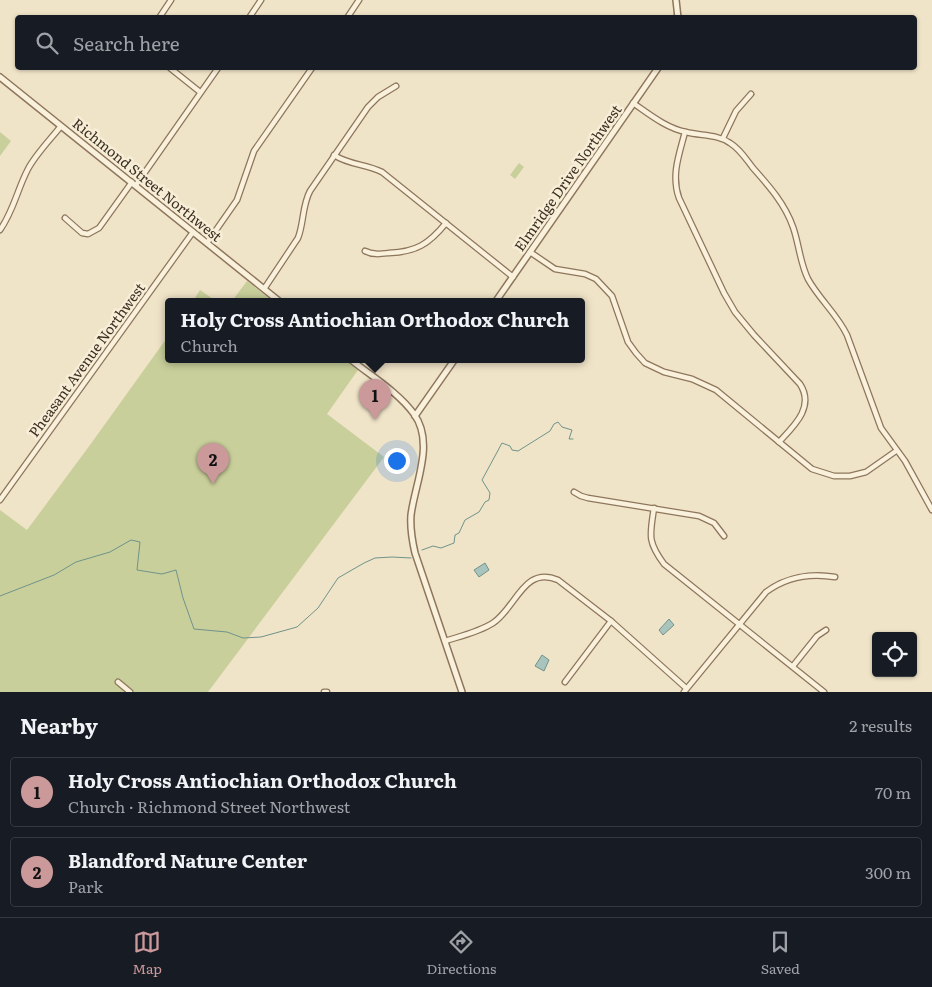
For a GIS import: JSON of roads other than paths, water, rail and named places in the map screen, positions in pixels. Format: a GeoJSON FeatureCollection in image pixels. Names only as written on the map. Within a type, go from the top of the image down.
{"type":"FeatureCollection","features":[{"type":"Feature","properties":{"kind":"street"},"geometry":{"type":"LineString","coordinates":[[161,15],[171,0]]}},
{"type":"Feature","properties":{"kind":"street"},"geometry":{"type":"LineString","coordinates":[[251,15],[261,0]]}},
{"type":"Feature","properties":{"kind":"street"},"geometry":{"type":"LineString","coordinates":[[349,15],[359,0]]}},
{"type":"Feature","properties":{"kind":"street"},"geometry":{"type":"LineString","coordinates":[[676,0],[678,15]]}},
{"type":"Feature","properties":{"kind":"street"},"geometry":{"type":"LineString","coordinates":[[172,70],[200,92]]}},
{"type":"Feature","properties":{"kind":"street"},"geometry":{"type":"LineString","coordinates":[[65,218],[82,233],[94,232],[134,184],[216,70]]}},
{"type":"Feature","properties":{"kind":"street"},"geometry":{"type":"LineString","coordinates":[[206,243],[237,200],[254,152],[311,70]]}},
{"type":"Feature","properties":{"kind":"street","name":"Elmridge Drive Northwest"},"geometry":{"type":"LineString","coordinates":[[498,298],[657,70]]}},
{"type":"Feature","properties":{"kind":"street","name":"Richmond Street Northwest"},"geometry":{"type":"LineString","coordinates":[[0,77],[275,298]]}},
{"type":"Feature","properties":{"kind":"street"},"geometry":{"type":"LineString","coordinates":[[264,289],[295,243],[300,231],[308,194],[371,104],[378,97],[396,86]]}},
{"type":"Feature","properties":{"kind":"street"},"geometry":{"type":"LineString","coordinates":[[723,138],[736,111],[751,94]]}},
{"type":"Feature","properties":{"kind":"street"},"geometry":{"type":"LineString","coordinates":[[633,103],[658,120],[685,132],[723,138],[735,146],[784,208],[793,228],[807,277],[846,333],[880,424],[909,468],[932,510]]}},
{"type":"Feature","properties":{"kind":"street"},"geometry":{"type":"LineString","coordinates":[[0,230],[13,208],[31,164],[61,126]]}},
{"type":"Feature","properties":{"kind":"street"},"geometry":{"type":"LineString","coordinates":[[685,132],[675,172],[679,198],[735,312],[800,384],[804,393],[803,413],[779,442]]}},
{"type":"Feature","properties":{"kind":"street"},"geometry":{"type":"LineString","coordinates":[[334,155],[349,163],[372,167],[382,172],[513,277]]}},
{"type":"Feature","properties":{"kind":"street"},"geometry":{"type":"LineString","coordinates":[[365,251],[378,254],[401,253],[415,249],[427,242],[446,223]]}},
{"type":"Feature","properties":{"kind":"street","name":"Pheasant Avenue Northwest"},"geometry":{"type":"LineString","coordinates":[[0,500],[193,232]]}},
{"type":"Feature","properties":{"kind":"street"},"geometry":{"type":"LineString","coordinates":[[530,252],[555,270],[585,274],[596,280],[612,296],[631,346],[645,363],[664,372],[699,381],[716,390],[807,466],[823,474],[837,477],[850,476],[866,472],[896,451]]}},
{"type":"Feature","properties":{"kind":"street"},"geometry":{"type":"LineString","coordinates":[[355,363],[399,398],[415,416],[422,438],[423,455],[412,511],[411,536],[462,692]]}},
{"type":"Feature","properties":{"kind":"street"},"geometry":{"type":"LineString","coordinates":[[415,416],[452,363]]}},
{"type":"Feature","properties":{"kind":"street"},"geometry":{"type":"LineString","coordinates":[[574,492],[588,498],[690,513],[703,517],[719,527],[724,536]]}},
{"type":"Feature","properties":{"kind":"street"},"geometry":{"type":"LineString","coordinates":[[654,508],[651,532],[655,552],[664,564],[793,666],[821,691]]}},
{"type":"Feature","properties":{"kind":"street"},"geometry":{"type":"LineString","coordinates":[[445,641],[475,631],[494,622],[526,585],[535,578],[550,576],[558,580],[611,621],[685,690],[759,598],[776,585],[788,580],[808,577],[835,577]]}},
{"type":"Feature","properties":{"kind":"street"},"geometry":{"type":"LineString","coordinates":[[565,682],[611,621]]}},
{"type":"Feature","properties":{"kind":"street"},"geometry":{"type":"LineString","coordinates":[[793,666],[817,636],[826,630]]}},
{"type":"Feature","properties":{"kind":"street"},"geometry":{"type":"LineString","coordinates":[[118,682],[130,692]]}},
{"type":"Feature","properties":{"kind":"water"},"geometry":{"type":"Polygon","coordinates":[[[485,563],[489,570],[479,577],[474,570],[485,563]]]}},
{"type":"Feature","properties":{"kind":"water"},"geometry":{"type":"Polygon","coordinates":[[[669,619],[674,625],[663,635],[659,630],[669,619]]]}},
{"type":"Feature","properties":{"kind":"water"},"geometry":{"type":"Polygon","coordinates":[[[542,655],[549,660],[544,671],[535,666],[542,655]]]}},
{"type":"Feature","properties":{"kind":"waterway"},"geometry":{"type":"LineString","coordinates":[[422,550],[433,546],[441,548],[454,543],[455,535],[459,533],[465,520],[479,512],[485,502],[489,500],[490,493],[482,480],[502,443],[510,446],[512,450],[518,451],[550,431],[554,424],[558,422],[562,427],[572,430],[569,439],[573,439]]}},
{"type":"Feature","properties":{"kind":"waterway"},"geometry":{"type":"LineString","coordinates":[[0,596],[54,575],[76,562],[110,552],[131,540],[140,542],[137,570],[162,574],[176,570],[194,629],[227,632],[243,638],[261,637],[297,627],[318,608],[338,578],[364,563],[375,558],[411,558]]}},
{"type":"Feature","properties":{"kind":"place","name":"Holy Cross Antiochian Orthodox Church"},"geometry":{"type":"Point","coordinates":[375,420]}},
{"type":"Feature","properties":{"kind":"place","name":"Blandford Nature Center"},"geometry":{"type":"Point","coordinates":[213,484]}}]}
